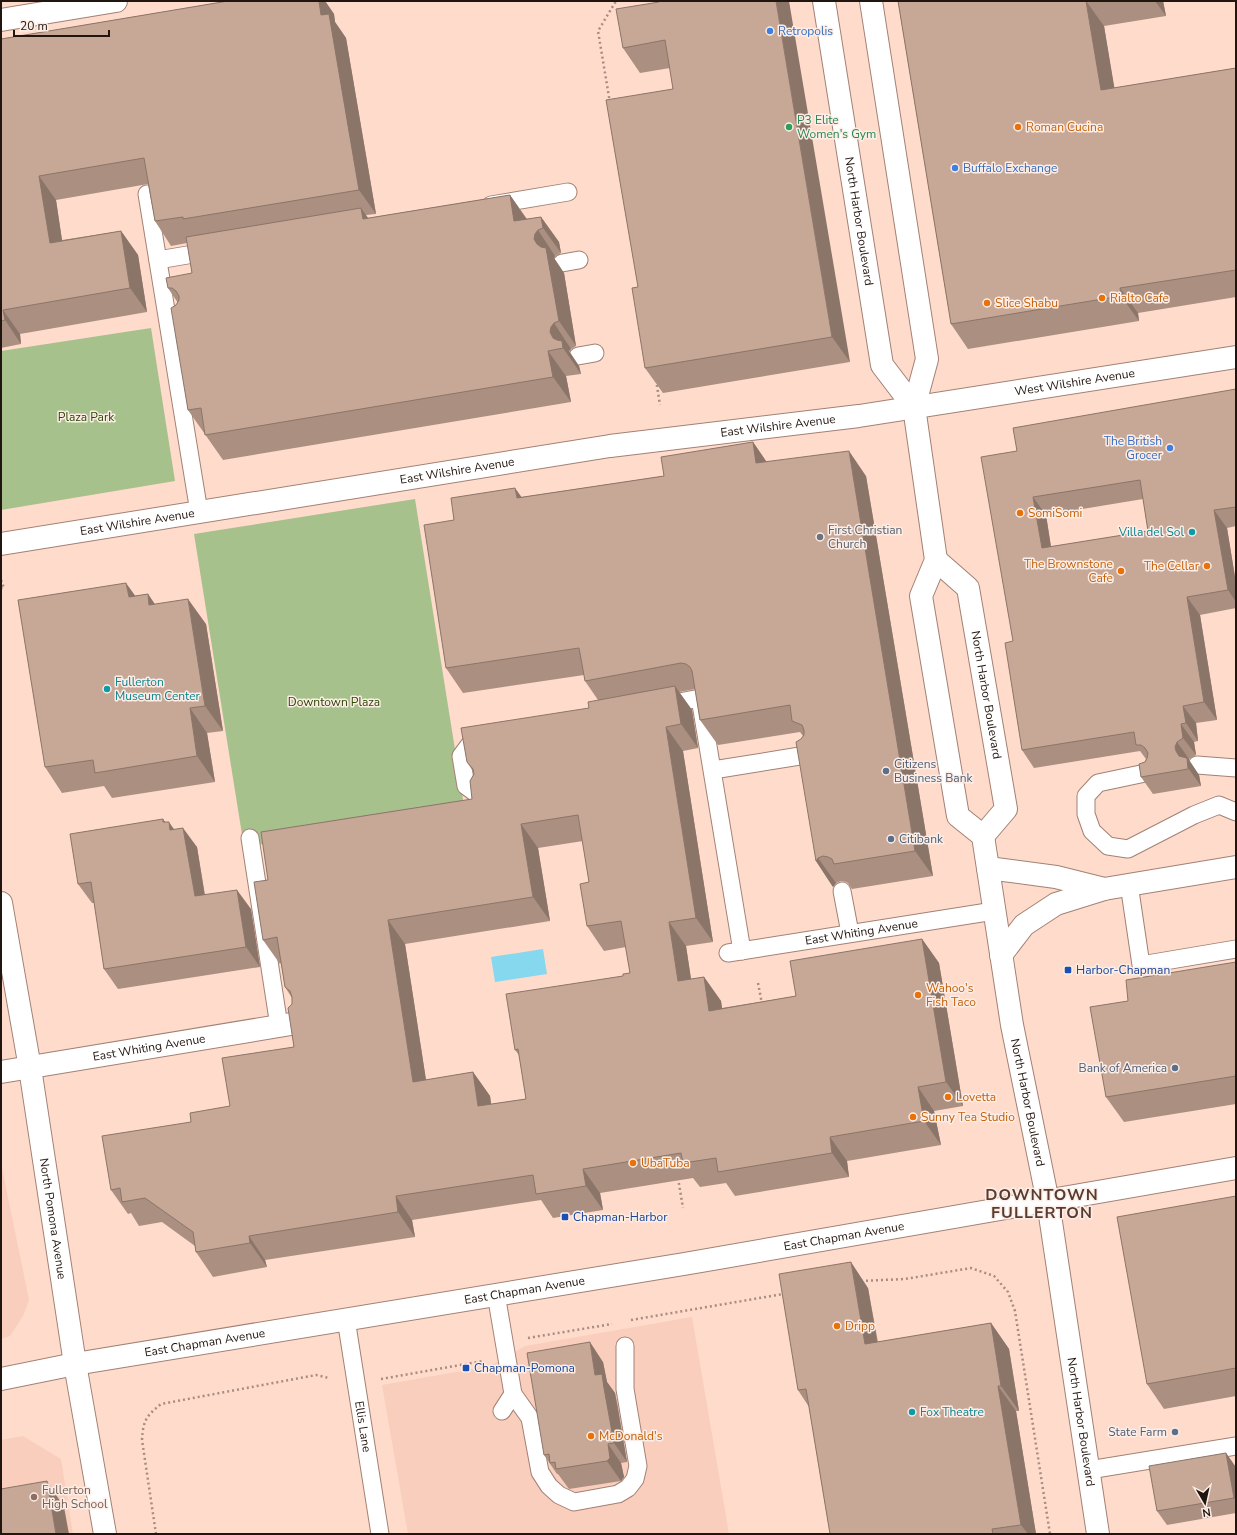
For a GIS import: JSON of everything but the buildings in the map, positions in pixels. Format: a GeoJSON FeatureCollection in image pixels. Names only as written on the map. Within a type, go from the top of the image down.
{"type":"FeatureCollection","features":[{"type":"Feature","properties":{"kind":"main road"},"geometry":{"type":"LineString","coordinates":[[1,20],[116,1]]}},
{"type":"Feature","properties":{"kind":"main road","name":"North Harbor Boulevard"},"geometry":{"type":"LineString","coordinates":[[824,1],[882,365],[914,407]]}},
{"type":"Feature","properties":{"kind":"main road","name":"North Harbor Boulevard"},"geometry":{"type":"LineString","coordinates":[[871,1],[927,359],[914,407],[936,560],[968,588],[1006,809],[982,836],[1012,1025],[1048,1202],[1098,1534]]}},
{"type":"Feature","properties":{"kind":"main road","name":"West Wilshire Avenue"},"geometry":{"type":"LineString","coordinates":[[914,407],[1236,357]]}},
{"type":"Feature","properties":{"kind":"main road","name":"East Wilshire Avenue"},"geometry":{"type":"LineString","coordinates":[[1,544],[610,446],[859,416],[914,407]]}},
{"type":"Feature","properties":{"kind":"main road"},"geometry":{"type":"LineString","coordinates":[[936,560],[921,596],[958,816],[982,836]]}},
{"type":"Feature","properties":{"kind":"main road"},"geometry":{"type":"LineString","coordinates":[[1001,955],[1024,925],[1056,904],[1104,889],[1236,867]]}},
{"type":"Feature","properties":{"kind":"main road"},"geometry":{"type":"LineString","coordinates":[[988,868],[1056,877],[1104,889]]}},
{"type":"Feature","properties":{"kind":"main road","name":"North Pomona Avenue"},"geometry":{"type":"LineString","coordinates":[[1,903],[30,1068],[75,1364],[105,1534]]}},
{"type":"Feature","properties":{"kind":"main road","name":"East Whiting Avenue"},"geometry":{"type":"LineString","coordinates":[[1,1072],[288,1024]]}},
{"type":"Feature","properties":{"kind":"main road","name":"East Chapman Avenue"},"geometry":{"type":"LineString","coordinates":[[1,1379],[75,1364],[1048,1202],[1236,1168]]}},
{"type":"Feature","properties":{"kind":"lane"},"geometry":{"type":"LineString","coordinates":[[474,208],[568,192]]}},
{"type":"Feature","properties":{"kind":"lane"},"geometry":{"type":"LineString","coordinates":[[147,194],[199,512]]}},
{"type":"Feature","properties":{"kind":"lane"},"geometry":{"type":"LineString","coordinates":[[158,260],[228,248]]}},
{"type":"Feature","properties":{"kind":"lane"},"geometry":{"type":"LineString","coordinates":[[562,262],[580,260]]}},
{"type":"Feature","properties":{"kind":"lane"},"geometry":{"type":"LineString","coordinates":[[169,327],[187,323]]}},
{"type":"Feature","properties":{"kind":"lane"},"geometry":{"type":"LineString","coordinates":[[578,356],[595,353]]}},
{"type":"Feature","properties":{"kind":"lane"},"geometry":{"type":"LineString","coordinates":[[645,708],[700,698],[713,770],[809,756]]}},
{"type":"Feature","properties":{"kind":"lane"},"geometry":{"type":"LineString","coordinates":[[481,797],[466,786],[462,756],[473,740],[496,736]]}},
{"type":"Feature","properties":{"kind":"lane"},"geometry":{"type":"LineString","coordinates":[[1197,765],[1236,768]]}},
{"type":"Feature","properties":{"kind":"lane","name":"East Whiting Avenue"},"geometry":{"type":"LineString","coordinates":[[713,770],[735,952],[994,911]]}},
{"type":"Feature","properties":{"kind":"lane"},"geometry":{"type":"LineString","coordinates":[[1150,772],[1098,783],[1086,796],[1086,814],[1092,831],[1108,846],[1128,849],[1194,814],[1219,805],[1236,812]]}},
{"type":"Feature","properties":{"kind":"lane"},"geometry":{"type":"LineString","coordinates":[[250,838],[288,1024]]}},
{"type":"Feature","properties":{"kind":"lane"},"geometry":{"type":"LineString","coordinates":[[1129,884],[1141,965],[1236,949]]}},
{"type":"Feature","properties":{"kind":"lane"},"geometry":{"type":"LineString","coordinates":[[842,890],[850,933]]}},
{"type":"Feature","properties":{"kind":"lane"},"geometry":{"type":"LineString","coordinates":[[496,1294],[513,1394],[530,1418],[540,1472],[549,1486],[559,1495],[574,1502],[618,1494],[628,1488],[635,1478],[638,1466],[625,1388],[625,1346]]}},
{"type":"Feature","properties":{"kind":"lane","name":"Ellis Lane"},"geometry":{"type":"LineString","coordinates":[[346,1319],[380,1534]]}},
{"type":"Feature","properties":{"kind":"lane"},"geometry":{"type":"LineString","coordinates":[[502,1411],[513,1394]]}},
{"type":"Feature","properties":{"kind":"lane"},"geometry":{"type":"LineString","coordinates":[[1089,1470],[1236,1446]]}},
{"type":"Feature","properties":{"kind":"path"},"geometry":{"type":"LineString","coordinates":[[611,109],[598,31],[616,1]]}},
{"type":"Feature","properties":{"kind":"path"},"geometry":{"type":"LineString","coordinates":[[655,374],[660,405]]}},
{"type":"Feature","properties":{"kind":"path"},"geometry":{"type":"LineString","coordinates":[[1,580],[4,588],[1,588]]}},
{"type":"Feature","properties":{"kind":"path"},"geometry":{"type":"LineString","coordinates":[[758,983],[762,1009]]}},
{"type":"Feature","properties":{"kind":"path"},"geometry":{"type":"LineString","coordinates":[[678,1177],[683,1208]]}},
{"type":"Feature","properties":{"kind":"path"},"geometry":{"type":"LineString","coordinates":[[861,1281],[905,1279],[971,1268],[994,1276],[1008,1292],[1015,1311],[1050,1534]]}},
{"type":"Feature","properties":{"kind":"path"},"geometry":{"type":"LineString","coordinates":[[628,1321],[790,1293]]}},
{"type":"Feature","properties":{"kind":"path"},"geometry":{"type":"LineString","coordinates":[[156,1534],[142,1440],[143,1426],[149,1414],[161,1404],[316,1375],[356,1384],[480,1362],[530,1338],[613,1323]]}},
{"type":"Feature","properties":{"kind":"shaded area"},"geometry":{"type":"Polygon","coordinates":[[[1,1163],[29,1300],[23,1316],[10,1336],[1,1339],[1,1163]]]}},
{"type":"Feature","properties":{"kind":"shaded area"},"geometry":{"type":"Polygon","coordinates":[[[692,1317],[729,1534],[408,1534],[382,1385],[490,1366],[525,1346],[692,1317]]]}},
{"type":"Feature","properties":{"kind":"shaded area","name":"Fullerton High School"},"geometry":{"type":"Polygon","coordinates":[[[23,1436],[61,1459],[73,1534],[1,1534],[1,1440],[23,1436]]]}},
{"type":"Feature","properties":{"kind":"green space","name":"Plaza Park"},"geometry":{"type":"Polygon","coordinates":[[[151,328],[175,481],[1,510],[1,351],[151,328]]]}},
{"type":"Feature","properties":{"kind":"green space","name":"Downtown Plaza"},"geometry":{"type":"Polygon","coordinates":[[[415,499],[465,812],[244,847],[194,534],[415,499]]]}},
{"type":"Feature","properties":{"kind":"water"},"geometry":{"type":"Polygon","coordinates":[[[543,949],[547,974],[495,982],[491,957],[543,949]]]}},
{"type":"Feature","properties":{"kind":"place","name":"Retropolis"},"geometry":{"type":"Point","coordinates":[770,31]}},
{"type":"Feature","properties":{"kind":"place","name":"P3 Elite Women's Gym"},"geometry":{"type":"Point","coordinates":[789,127]}},
{"type":"Feature","properties":{"kind":"place","name":"Roman Cucina"},"geometry":{"type":"Point","coordinates":[1018,127]}},
{"type":"Feature","properties":{"kind":"place","name":"Buffalo Exchange"},"geometry":{"type":"Point","coordinates":[955,168]}},
{"type":"Feature","properties":{"kind":"place","name":"Rialto Cafe"},"geometry":{"type":"Point","coordinates":[1102,298]}},
{"type":"Feature","properties":{"kind":"place","name":"Slice Shabu"},"geometry":{"type":"Point","coordinates":[987,303]}},
{"type":"Feature","properties":{"kind":"place","name":"The British Grocer"},"geometry":{"type":"Point","coordinates":[1170,448]}},
{"type":"Feature","properties":{"kind":"place","name":"SomiSomi"},"geometry":{"type":"Point","coordinates":[1020,513]}},
{"type":"Feature","properties":{"kind":"place","name":"Villa del Sol"},"geometry":{"type":"Point","coordinates":[1192,532]}},
{"type":"Feature","properties":{"kind":"place","name":"First Christian Church"},"geometry":{"type":"Point","coordinates":[820,537]}},
{"type":"Feature","properties":{"kind":"place","name":"The Cellar"},"geometry":{"type":"Point","coordinates":[1207,566]}},
{"type":"Feature","properties":{"kind":"place","name":"The Brownstone Cafe"},"geometry":{"type":"Point","coordinates":[1121,571]}},
{"type":"Feature","properties":{"kind":"place","name":"Fullerton Museum Center"},"geometry":{"type":"Point","coordinates":[107,689]}},
{"type":"Feature","properties":{"kind":"place","name":"Citizens Business Bank"},"geometry":{"type":"Point","coordinates":[886,771]}},
{"type":"Feature","properties":{"kind":"place","name":"Citibank"},"geometry":{"type":"Point","coordinates":[891,839]}},
{"type":"Feature","properties":{"kind":"place","name":"Harbor-Chapman"},"geometry":{"type":"Point","coordinates":[1068,970]}},
{"type":"Feature","properties":{"kind":"place","name":"Wahoo's Fish Taco"},"geometry":{"type":"Point","coordinates":[918,995]}},
{"type":"Feature","properties":{"kind":"place","name":"Bank of America"},"geometry":{"type":"Point","coordinates":[1175,1068]}},
{"type":"Feature","properties":{"kind":"place","name":"Lovetta"},"geometry":{"type":"Point","coordinates":[948,1097]}},
{"type":"Feature","properties":{"kind":"place","name":"Sunny Tea Studio"},"geometry":{"type":"Point","coordinates":[913,1117]}},
{"type":"Feature","properties":{"kind":"place","name":"UbaTuba"},"geometry":{"type":"Point","coordinates":[633,1163]}},
{"type":"Feature","properties":{"kind":"place","name":"Chapman-Harbor"},"geometry":{"type":"Point","coordinates":[565,1217]}},
{"type":"Feature","properties":{"kind":"place","name":"Dripp"},"geometry":{"type":"Point","coordinates":[837,1326]}},
{"type":"Feature","properties":{"kind":"place","name":"Chapman-Pomona"},"geometry":{"type":"Point","coordinates":[466,1368]}},
{"type":"Feature","properties":{"kind":"place","name":"Fox Theatre"},"geometry":{"type":"Point","coordinates":[912,1412]}},
{"type":"Feature","properties":{"kind":"place","name":"State Farm"},"geometry":{"type":"Point","coordinates":[1175,1432]}},
{"type":"Feature","properties":{"kind":"place","name":"McDonald's"},"geometry":{"type":"Point","coordinates":[591,1436]}},
{"type":"Feature","properties":{"kind":"place","name":"Fullerton High School"},"geometry":{"type":"Point","coordinates":[34,1497]}},
{"type":"Feature","properties":{"kind":"district","name":"DOWNTOWN FULLERTON"},"geometry":{"type":"Point","coordinates":[1042,1203]}}]}
